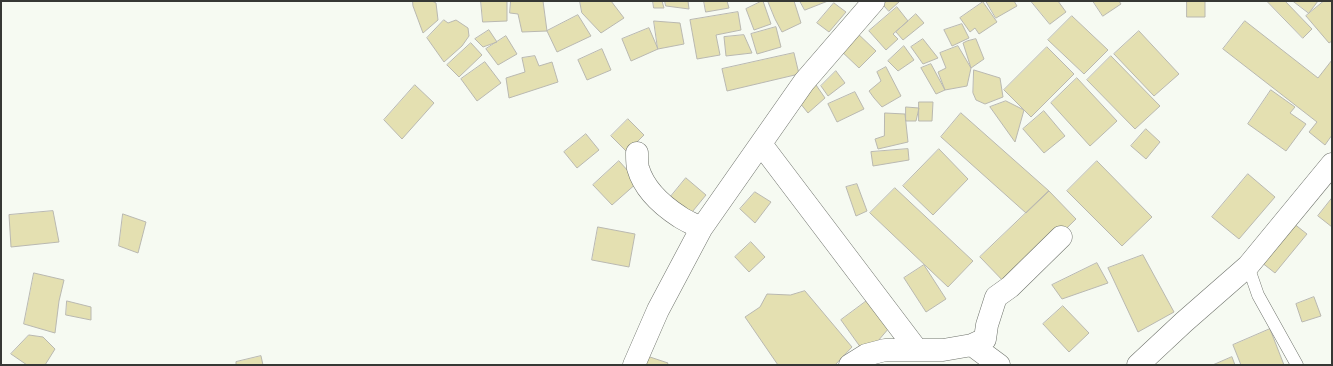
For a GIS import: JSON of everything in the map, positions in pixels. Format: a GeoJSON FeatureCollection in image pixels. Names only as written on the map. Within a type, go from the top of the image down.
{"type":"FeatureCollection","features":[{"type":"Feature","properties":{"kind":"street"},"geometry":{"type":"LineString","coordinates":[[634,365],[658,310],[701,229],[804,82],[874,1]]}},
{"type":"Feature","properties":{"kind":"street"},"geometry":{"type":"LineString","coordinates":[[761,144],[917,350]]}},
{"type":"Feature","properties":{"kind":"street"},"geometry":{"type":"LineString","coordinates":[[637,153],[638,169],[655,197],[666,208],[701,229]]}},
{"type":"Feature","properties":{"kind":"street"},"geometry":{"type":"LineString","coordinates":[[1138,365],[1248,266],[1332,164]]}},
{"type":"Feature","properties":{"kind":"street"},"geometry":{"type":"LineString","coordinates":[[850,365],[866,355],[885,350],[943,350],[972,345],[985,339],[996,297],[1010,287],[1061,237]]}},
{"type":"Feature","properties":{"kind":"street"},"geometry":{"type":"LineString","coordinates":[[972,345],[999,365]]}},
{"type":"Feature","properties":{"kind":"lane"},"geometry":{"type":"LineString","coordinates":[[1248,266],[1258,295],[1297,365]]}},
{"type":"Feature","properties":{"kind":"building"},"geometry":{"type":"Polygon","coordinates":[[[413,1],[432,1],[436,3],[438,20],[423,33],[413,6],[413,1]]]}},
{"type":"Feature","properties":{"kind":"building"},"geometry":{"type":"Polygon","coordinates":[[[481,1],[507,1],[507,21],[483,22],[481,1]]]}},
{"type":"Feature","properties":{"kind":"building"},"geometry":{"type":"Polygon","coordinates":[[[511,1],[543,1],[547,31],[522,32],[518,14],[510,13],[511,1]]]}},
{"type":"Feature","properties":{"kind":"building"},"geometry":{"type":"Polygon","coordinates":[[[580,1],[611,1],[624,18],[601,33],[582,13],[580,1]]]}},
{"type":"Feature","properties":{"kind":"building"},"geometry":{"type":"Polygon","coordinates":[[[653,1],[662,1],[664,8],[654,8],[653,1]]]}},
{"type":"Feature","properties":{"kind":"building"},"geometry":{"type":"Polygon","coordinates":[[[665,1],[688,1],[689,9],[666,6],[665,1]]]}},
{"type":"Feature","properties":{"kind":"building"},"geometry":{"type":"Polygon","coordinates":[[[704,1],[727,1],[729,8],[706,12],[704,1]]]}},
{"type":"Feature","properties":{"kind":"building"},"geometry":{"type":"Polygon","coordinates":[[[762,1],[771,24],[754,30],[746,9],[762,1]]]}},
{"type":"Feature","properties":{"kind":"building"},"geometry":{"type":"Polygon","coordinates":[[[768,1],[794,1],[801,23],[782,32],[768,1]]]}},
{"type":"Feature","properties":{"kind":"building"},"geometry":{"type":"Polygon","coordinates":[[[800,1],[828,1],[805,10],[800,1]]]}},
{"type":"Feature","properties":{"kind":"building"},"geometry":{"type":"Polygon","coordinates":[[[880,1],[900,1],[889,11],[880,1]]]}},
{"type":"Feature","properties":{"kind":"building"},"geometry":{"type":"Polygon","coordinates":[[[986,1],[1014,1],[1017,6],[996,18],[986,1]]]}},
{"type":"Feature","properties":{"kind":"building"},"geometry":{"type":"Polygon","coordinates":[[[1031,1],[1058,1],[1066,12],[1050,24],[1031,1]]]}},
{"type":"Feature","properties":{"kind":"building"},"geometry":{"type":"Polygon","coordinates":[[[1093,1],[1119,1],[1121,4],[1103,16],[1093,1]]]}},
{"type":"Feature","properties":{"kind":"building"},"geometry":{"type":"Polygon","coordinates":[[[1187,1],[1205,1],[1205,17],[1187,17],[1187,1]]]}},
{"type":"Feature","properties":{"kind":"building"},"geometry":{"type":"Polygon","coordinates":[[[1267,1],[1285,1],[1312,29],[1303,38],[1267,1]]]}},
{"type":"Feature","properties":{"kind":"building"},"geometry":{"type":"Polygon","coordinates":[[[1293,1],[1318,1],[1309,13],[1293,1]]]}},
{"type":"Feature","properties":{"kind":"building"},"geometry":{"type":"Polygon","coordinates":[[[1324,1],[1332,1],[1332,41],[1329,43],[1306,16],[1324,1]]]}},
{"type":"Feature","properties":{"kind":"building"},"geometry":{"type":"Polygon","coordinates":[[[983,2],[997,22],[979,34],[975,28],[970,32],[960,18],[983,2]]]}},
{"type":"Feature","properties":{"kind":"building"},"geometry":{"type":"Polygon","coordinates":[[[834,3],[846,12],[829,32],[817,23],[834,3]]]}},
{"type":"Feature","properties":{"kind":"building"},"geometry":{"type":"Polygon","coordinates":[[[897,7],[908,21],[893,34],[898,39],[886,50],[869,31],[897,7]]]}},
{"type":"Feature","properties":{"kind":"building"},"geometry":{"type":"Polygon","coordinates":[[[738,12],[741,30],[716,35],[720,55],[697,59],[690,20],[738,12]]]}},
{"type":"Feature","properties":{"kind":"building"},"geometry":{"type":"Polygon","coordinates":[[[916,14],[924,23],[903,40],[896,32],[916,14]]]}},
{"type":"Feature","properties":{"kind":"building"},"geometry":{"type":"Polygon","coordinates":[[[578,15],[591,36],[557,52],[547,31],[578,15]]]}},
{"type":"Feature","properties":{"kind":"building"},"geometry":{"type":"Polygon","coordinates":[[[1072,16],[1108,50],[1084,74],[1048,40],[1072,16]]]}},
{"type":"Feature","properties":{"kind":"building"},"geometry":{"type":"Polygon","coordinates":[[[444,20],[448,23],[456,20],[468,28],[469,36],[462,46],[444,62],[427,38],[444,20]]]}},
{"type":"Feature","properties":{"kind":"building"},"geometry":{"type":"Polygon","coordinates":[[[654,21],[680,23],[684,44],[658,49],[654,21]]]}},
{"type":"Feature","properties":{"kind":"building"},"geometry":{"type":"Polygon","coordinates":[[[1245,21],[1318,78],[1332,60],[1332,135],[1325,145],[1309,132],[1317,122],[1223,49],[1245,21]]]}},
{"type":"Feature","properties":{"kind":"building"},"geometry":{"type":"Polygon","coordinates":[[[962,24],[969,38],[952,46],[944,30],[962,24]]]}},
{"type":"Feature","properties":{"kind":"building"},"geometry":{"type":"Polygon","coordinates":[[[776,27],[781,47],[757,54],[751,34],[776,27]]]}},
{"type":"Feature","properties":{"kind":"building"},"geometry":{"type":"Polygon","coordinates":[[[649,28],[658,49],[631,61],[622,39],[649,28]]]}},
{"type":"Feature","properties":{"kind":"building"},"geometry":{"type":"Polygon","coordinates":[[[489,30],[497,42],[483,47],[475,39],[489,30]]]}},
{"type":"Feature","properties":{"kind":"building"},"geometry":{"type":"Polygon","coordinates":[[[855,31],[876,51],[859,68],[838,48],[855,31]]]}},
{"type":"Feature","properties":{"kind":"building"},"geometry":{"type":"Polygon","coordinates":[[[1139,31],[1179,74],[1154,96],[1114,54],[1139,31]]]}},
{"type":"Feature","properties":{"kind":"building"},"geometry":{"type":"Polygon","coordinates":[[[744,35],[752,53],[726,56],[724,37],[744,35]]]}},
{"type":"Feature","properties":{"kind":"building"},"geometry":{"type":"Polygon","coordinates":[[[506,36],[517,54],[498,65],[486,49],[506,36]]]}},
{"type":"Feature","properties":{"kind":"building"},"geometry":{"type":"Polygon","coordinates":[[[923,39],[938,58],[923,64],[911,47],[923,39]]]}},
{"type":"Feature","properties":{"kind":"building"},"geometry":{"type":"Polygon","coordinates":[[[976,39],[984,59],[971,68],[963,43],[976,39]]]}},
{"type":"Feature","properties":{"kind":"building"},"geometry":{"type":"Polygon","coordinates":[[[471,43],[482,55],[459,77],[447,65],[471,43]]]}},
{"type":"Feature","properties":{"kind":"building"},"geometry":{"type":"Polygon","coordinates":[[[904,46],[914,60],[898,71],[888,61],[904,46]]]}},
{"type":"Feature","properties":{"kind":"building"},"geometry":{"type":"Polygon","coordinates":[[[958,46],[971,68],[967,86],[945,90],[938,72],[946,68],[940,53],[958,46]]]}},
{"type":"Feature","properties":{"kind":"building"},"geometry":{"type":"Polygon","coordinates":[[[1047,47],[1074,74],[1031,117],[1004,90],[1047,47]]]}},
{"type":"Feature","properties":{"kind":"building"},"geometry":{"type":"Polygon","coordinates":[[[602,49],[611,70],[587,80],[578,60],[602,49]]]}},
{"type":"Feature","properties":{"kind":"building"},"geometry":{"type":"Polygon","coordinates":[[[794,53],[799,74],[727,91],[722,69],[794,53]]]}},
{"type":"Feature","properties":{"kind":"building"},"geometry":{"type":"Polygon","coordinates":[[[535,56],[539,66],[552,62],[558,82],[509,98],[506,78],[525,72],[522,58],[535,56]]]}},
{"type":"Feature","properties":{"kind":"building"},"geometry":{"type":"Polygon","coordinates":[[[1111,56],[1160,106],[1135,129],[1087,80],[1111,56]]]}},
{"type":"Feature","properties":{"kind":"building"},"geometry":{"type":"Polygon","coordinates":[[[485,62],[501,83],[477,101],[461,79],[485,62]]]}},
{"type":"Feature","properties":{"kind":"building"},"geometry":{"type":"Polygon","coordinates":[[[931,64],[945,90],[936,94],[921,68],[931,64]]]}},
{"type":"Feature","properties":{"kind":"building"},"geometry":{"type":"Polygon","coordinates":[[[886,67],[901,96],[882,107],[869,91],[881,81],[877,72],[886,67]]]}},
{"type":"Feature","properties":{"kind":"building"},"geometry":{"type":"Polygon","coordinates":[[[974,70],[1000,78],[1003,97],[985,104],[976,100],[973,93],[974,70]]]}},
{"type":"Feature","properties":{"kind":"building"},"geometry":{"type":"Polygon","coordinates":[[[836,71],[845,83],[828,96],[821,86],[836,71]]]}},
{"type":"Feature","properties":{"kind":"building"},"geometry":{"type":"Polygon","coordinates":[[[1077,78],[1117,121],[1090,146],[1051,103],[1077,78]]]}},
{"type":"Feature","properties":{"kind":"building"},"geometry":{"type":"Polygon","coordinates":[[[814,82],[825,98],[808,113],[796,98],[814,82]]]}},
{"type":"Feature","properties":{"kind":"building"},"geometry":{"type":"Polygon","coordinates":[[[415,85],[434,103],[402,139],[384,120],[415,85]]]}},
{"type":"Feature","properties":{"kind":"building"},"geometry":{"type":"Polygon","coordinates":[[[1271,90],[1295,107],[1290,113],[1306,124],[1286,151],[1248,124],[1271,90]]]}},
{"type":"Feature","properties":{"kind":"building"},"geometry":{"type":"Polygon","coordinates":[[[855,92],[864,109],[837,122],[828,104],[855,92]]]}},
{"type":"Feature","properties":{"kind":"building"},"geometry":{"type":"Polygon","coordinates":[[[1006,101],[1024,110],[1015,142],[990,107],[1006,101]]]}},
{"type":"Feature","properties":{"kind":"building"},"geometry":{"type":"Polygon","coordinates":[[[919,102],[933,102],[932,121],[919,121],[919,102]]]}},
{"type":"Feature","properties":{"kind":"building"},"geometry":{"type":"Polygon","coordinates":[[[906,107],[919,108],[916,121],[906,121],[906,107]]]}},
{"type":"Feature","properties":{"kind":"building"},"geometry":{"type":"Polygon","coordinates":[[[1044,111],[1065,136],[1044,153],[1023,129],[1044,111]]]}},
{"type":"Feature","properties":{"kind":"building"},"geometry":{"type":"Polygon","coordinates":[[[885,113],[905,114],[908,142],[878,149],[875,139],[884,136],[885,113]]]}},
{"type":"Feature","properties":{"kind":"building"},"geometry":{"type":"Polygon","coordinates":[[[961,113],[1049,191],[1026,213],[941,137],[961,113]]]}},
{"type":"Feature","properties":{"kind":"building"},"geometry":{"type":"Polygon","coordinates":[[[628,119],[644,135],[627,152],[611,136],[628,119]]]}},
{"type":"Feature","properties":{"kind":"building"},"geometry":{"type":"Polygon","coordinates":[[[1146,129],[1160,142],[1146,159],[1131,146],[1146,129]]]}},
{"type":"Feature","properties":{"kind":"building"},"geometry":{"type":"Polygon","coordinates":[[[586,134],[599,150],[577,168],[564,152],[586,134]]]}},
{"type":"Feature","properties":{"kind":"building"},"geometry":{"type":"Polygon","coordinates":[[[908,149],[909,160],[873,166],[871,152],[908,149]]]}},
{"type":"Feature","properties":{"kind":"building"},"geometry":{"type":"Polygon","coordinates":[[[939,149],[968,179],[933,215],[903,186],[939,149]]]}},
{"type":"Feature","properties":{"kind":"building"},"geometry":{"type":"Polygon","coordinates":[[[619,161],[638,182],[612,205],[593,185],[619,161]]]}},
{"type":"Feature","properties":{"kind":"building"},"geometry":{"type":"Polygon","coordinates":[[[1097,161],[1152,217],[1122,246],[1067,191],[1097,161]]]}},
{"type":"Feature","properties":{"kind":"building"},"geometry":{"type":"Polygon","coordinates":[[[1248,174],[1275,197],[1239,239],[1212,217],[1248,174]]]}},
{"type":"Feature","properties":{"kind":"building"},"geometry":{"type":"Polygon","coordinates":[[[686,178],[706,195],[688,217],[668,200],[686,178]]]}},
{"type":"Feature","properties":{"kind":"building"},"geometry":{"type":"Polygon","coordinates":[[[857,184],[867,211],[856,216],[846,187],[857,184]]]}},
{"type":"Feature","properties":{"kind":"building"},"geometry":{"type":"Polygon","coordinates":[[[895,188],[973,261],[948,287],[870,213],[895,188]]]}},
{"type":"Feature","properties":{"kind":"building"},"geometry":{"type":"Polygon","coordinates":[[[1049,191],[1076,219],[1008,286],[980,257],[1049,191]]]}},
{"type":"Feature","properties":{"kind":"building"},"geometry":{"type":"Polygon","coordinates":[[[755,192],[771,202],[755,223],[740,209],[755,192]]]}},
{"type":"Feature","properties":{"kind":"building"},"geometry":{"type":"Polygon","coordinates":[[[1332,198],[1332,227],[1318,216],[1332,198]]]}},
{"type":"Feature","properties":{"kind":"building"},"geometry":{"type":"Polygon","coordinates":[[[53,211],[59,242],[11,247],[9,215],[53,211]]]}},
{"type":"Feature","properties":{"kind":"building"},"geometry":{"type":"Polygon","coordinates":[[[123,214],[146,222],[138,253],[119,246],[123,214]]]}},
{"type":"Feature","properties":{"kind":"building"},"geometry":{"type":"Polygon","coordinates":[[[1293,223],[1307,234],[1275,273],[1261,262],[1293,223]]]}},
{"type":"Feature","properties":{"kind":"building"},"geometry":{"type":"Polygon","coordinates":[[[598,227],[635,234],[629,267],[592,260],[598,227]]]}},
{"type":"Feature","properties":{"kind":"building"},"geometry":{"type":"Polygon","coordinates":[[[751,242],[765,257],[749,272],[735,257],[751,242]]]}},
{"type":"Feature","properties":{"kind":"building"},"geometry":{"type":"Polygon","coordinates":[[[1143,255],[1174,312],[1138,332],[1108,268],[1143,255]]]}},
{"type":"Feature","properties":{"kind":"building"},"geometry":{"type":"Polygon","coordinates":[[[1097,263],[1108,283],[1062,299],[1052,285],[1097,263]]]}},
{"type":"Feature","properties":{"kind":"building"},"geometry":{"type":"Polygon","coordinates":[[[924,265],[946,299],[926,312],[904,278],[924,265]]]}},
{"type":"Feature","properties":{"kind":"building"},"geometry":{"type":"Polygon","coordinates":[[[34,273],[64,280],[59,301],[55,333],[24,324],[34,273]]]}},
{"type":"Feature","properties":{"kind":"building"},"geometry":{"type":"Polygon","coordinates":[[[805,291],[852,347],[835,365],[778,365],[745,317],[760,307],[767,294],[790,295],[805,291]]]}},
{"type":"Feature","properties":{"kind":"building"},"geometry":{"type":"Polygon","coordinates":[[[1314,297],[1321,316],[1302,322],[1296,304],[1314,297]]]}},
{"type":"Feature","properties":{"kind":"building"},"geometry":{"type":"Polygon","coordinates":[[[868,300],[889,328],[866,355],[841,320],[868,300]]]}},
{"type":"Feature","properties":{"kind":"building"},"geometry":{"type":"Polygon","coordinates":[[[67,301],[91,307],[91,320],[66,315],[67,301]]]}},
{"type":"Feature","properties":{"kind":"building"},"geometry":{"type":"Polygon","coordinates":[[[1063,306],[1089,333],[1069,352],[1043,324],[1063,306]]]}},
{"type":"Feature","properties":{"kind":"building"},"geometry":{"type":"Polygon","coordinates":[[[1270,329],[1284,365],[1241,365],[1233,345],[1270,329]]]}},
{"type":"Feature","properties":{"kind":"building"},"geometry":{"type":"Polygon","coordinates":[[[29,335],[43,337],[55,349],[45,365],[27,365],[11,354],[29,335]]]}},
{"type":"Feature","properties":{"kind":"building"},"geometry":{"type":"Polygon","coordinates":[[[261,356],[263,365],[236,365],[236,362],[261,356]]]}},
{"type":"Feature","properties":{"kind":"building"},"geometry":{"type":"Polygon","coordinates":[[[647,356],[668,363],[667,365],[644,365],[647,356]]]}},
{"type":"Feature","properties":{"kind":"building"},"geometry":{"type":"Polygon","coordinates":[[[1232,357],[1235,365],[1213,365],[1232,357]]]}}]}
